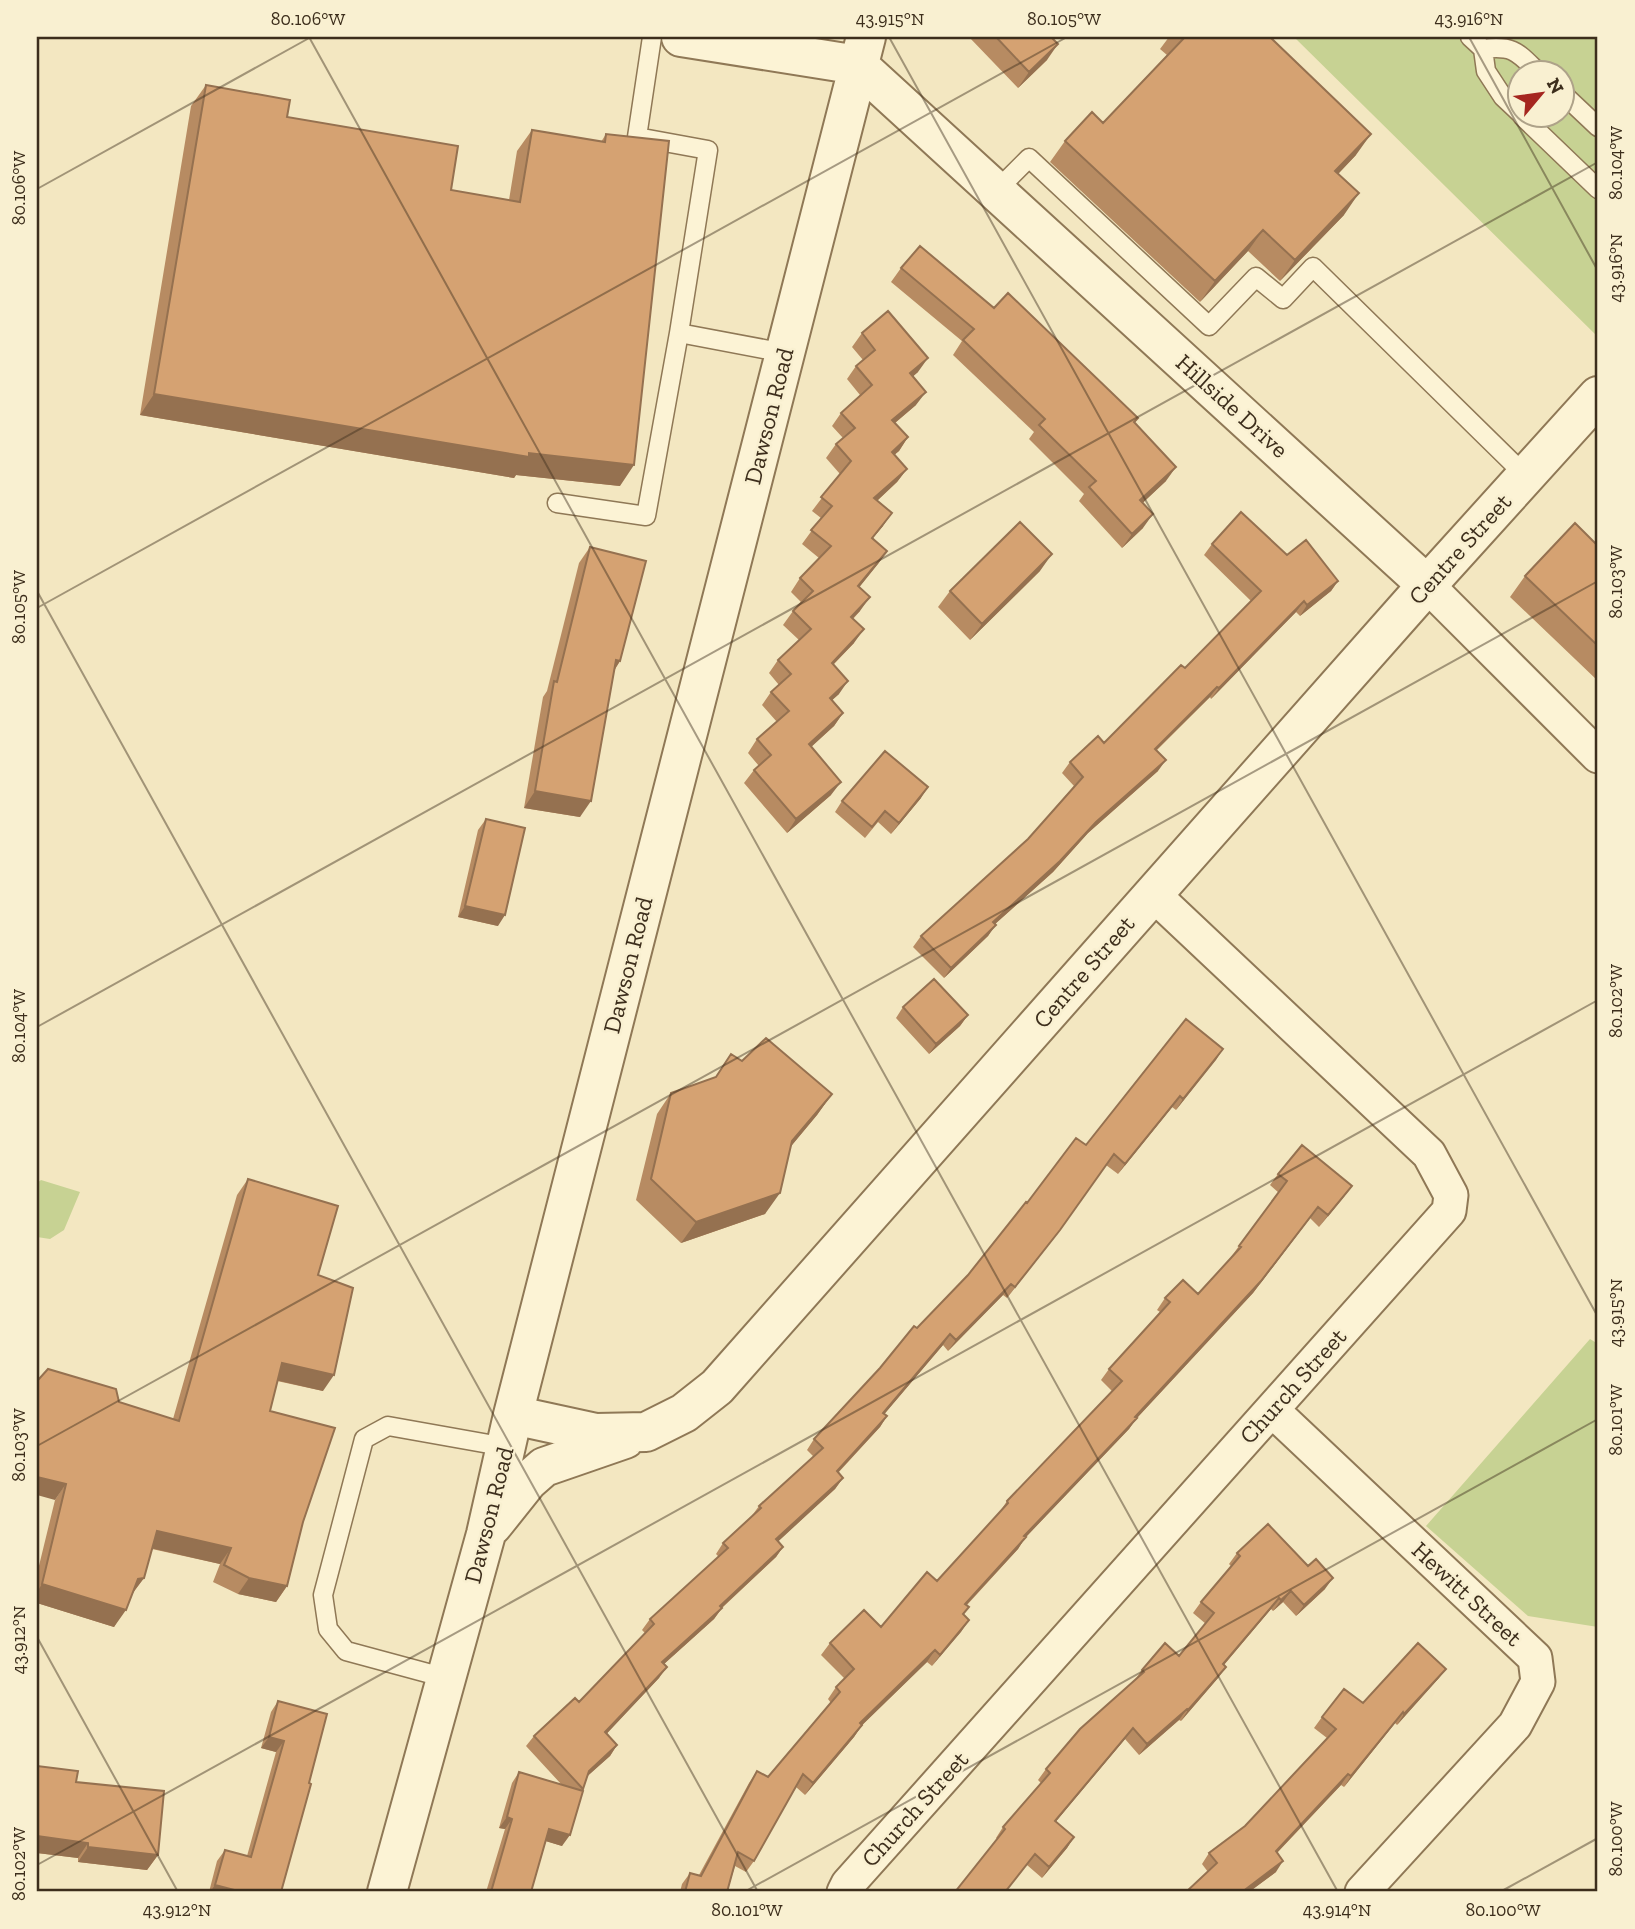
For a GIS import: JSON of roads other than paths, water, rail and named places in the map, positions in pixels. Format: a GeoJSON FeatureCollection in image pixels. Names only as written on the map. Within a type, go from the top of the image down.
{"type":"FeatureCollection","features":[{"type":"Feature","properties":{"kind":"street"},"geometry":{"type":"LineString","coordinates":[[681,37],[862,51]]}},
{"type":"Feature","properties":{"kind":"street","name":"Hillside Drive"},"geometry":{"type":"LineString","coordinates":[[862,51],[996,191],[1427,584],[1598,756]]}},
{"type":"Feature","properties":{"kind":"street","name":"Dawson Road"},"geometry":{"type":"LineString","coordinates":[[387,1892],[486,1534],[509,1431],[862,51]]}},
{"type":"Feature","properties":{"kind":"street","name":"Centre Street"},"geometry":{"type":"LineString","coordinates":[[509,1431],[646,1432],[684,1413],[717,1387],[1427,584],[1598,396]]}},
{"type":"Feature","properties":{"kind":"street","name":"Church Street"},"geometry":{"type":"LineString","coordinates":[[844,1892],[848,1884],[1449,1211],[1451,1195],[1429,1154],[1153,894]]}},
{"type":"Feature","properties":{"kind":"street","name":"Hewitt Street"},"geometry":{"type":"LineString","coordinates":[[1272,1410],[1535,1658],[1538,1682],[1515,1725],[1362,1892]]}},
{"type":"Feature","properties":{"kind":"street"},"geometry":{"type":"LineString","coordinates":[[486,1534],[528,1481],[544,1467],[646,1432]]}},
{"type":"Feature","properties":{"kind":"lane"},"geometry":{"type":"LineString","coordinates":[[557,503],[646,516],[708,150],[637,137],[652,37]]}},
{"type":"Feature","properties":{"kind":"lane"},"geometry":{"type":"LineString","coordinates":[[1506,100],[1486,71],[1476,43],[1516,51],[1525,60]]}},
{"type":"Feature","properties":{"kind":"lane"},"geometry":{"type":"LineString","coordinates":[[1576,106],[1598,127]]}},
{"type":"Feature","properties":{"kind":"lane"},"geometry":{"type":"LineString","coordinates":[[1537,130],[1598,189]]}},
{"type":"Feature","properties":{"kind":"lane"},"geometry":{"type":"LineString","coordinates":[[996,191],[1029,158],[1209,326],[1256,277],[1283,299],[1313,267],[1526,476]]}},
{"type":"Feature","properties":{"kind":"lane"},"geometry":{"type":"LineString","coordinates":[[679,333],[785,353]]}},
{"type":"Feature","properties":{"kind":"lane"},"geometry":{"type":"LineString","coordinates":[[446,1678],[346,1651],[328,1629],[323,1595],[364,1439],[388,1426],[509,1431]]}}]}
